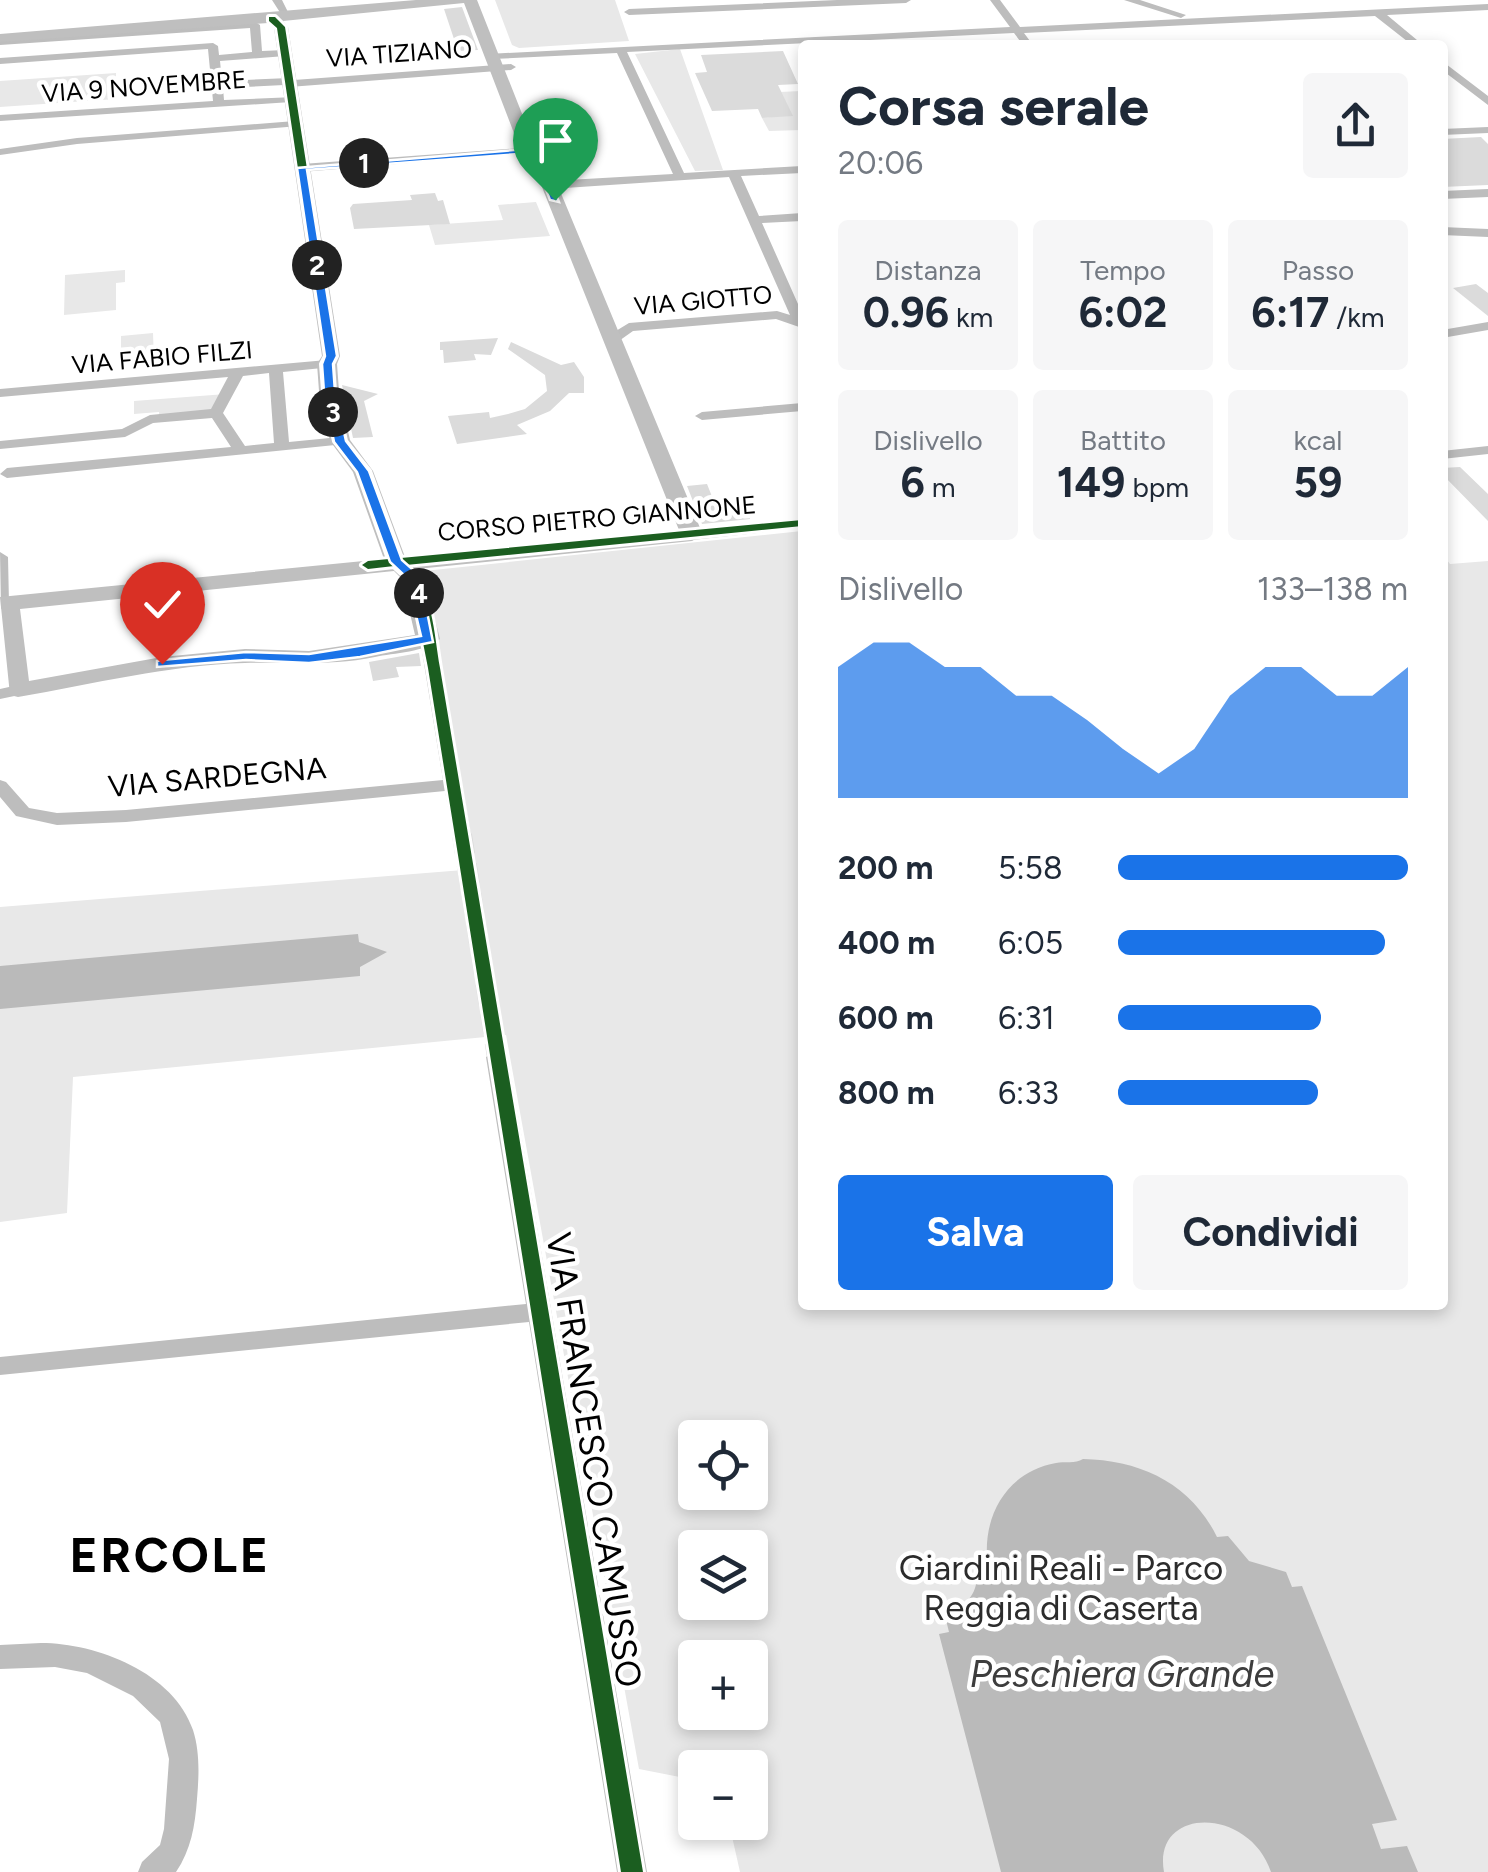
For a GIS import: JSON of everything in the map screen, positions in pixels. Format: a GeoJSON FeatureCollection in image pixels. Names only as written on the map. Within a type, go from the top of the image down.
{"type":"FeatureCollection","features":[{"type":"Feature","properties":{"kind":"street"},"geometry":{"type":"LineString","coordinates":[[392,6],[425,0]]}},
{"type":"Feature","properties":{"kind":"street"},"geometry":{"type":"LineString","coordinates":[[0,40],[460,0]]}},
{"type":"Feature","properties":{"kind":"street"},"geometry":{"type":"LineString","coordinates":[[470,0],[502,61]]}},
{"type":"Feature","properties":{"kind":"street"},"geometry":{"type":"LineString","coordinates":[[486,0],[502,61],[533,144],[692,535]]}},
{"type":"Feature","properties":{"kind":"street"},"geometry":{"type":"LineString","coordinates":[[642,47],[626,6],[906,0]]}},
{"type":"Feature","properties":{"kind":"street"},"geometry":{"type":"LineString","coordinates":[[995,0],[1025,40]]}},
{"type":"Feature","properties":{"kind":"street"},"geometry":{"type":"LineString","coordinates":[[1129,0],[1198,19]]}},
{"type":"Feature","properties":{"kind":"street"},"geometry":{"type":"LineString","coordinates":[[1363,0],[1412,40]]}},
{"type":"Feature","properties":{"kind":"street"},"geometry":{"type":"LineString","coordinates":[[799,2],[806,16]]}},
{"type":"Feature","properties":{"kind":"street","name":"VIA TIZIANO"},"geometry":{"type":"LineString","coordinates":[[852,40],[1198,19],[1488,7]]}},
{"type":"Feature","properties":{"kind":"street"},"geometry":{"type":"LineString","coordinates":[[278,14],[331,356],[327,364],[340,442],[363,471],[396,562],[413,576],[428,639],[462,835]]}},
{"type":"Feature","properties":{"kind":"street"},"geometry":{"type":"LineString","coordinates":[[0,40],[255,25],[257,55]]}},
{"type":"Feature","properties":{"kind":"street"},"geometry":{"type":"LineString","coordinates":[[813,27],[821,40]]}},
{"type":"Feature","properties":{"kind":"street","name":"VIA TIZIANO"},"geometry":{"type":"LineString","coordinates":[[290,88],[620,48],[798,43]]}},
{"type":"Feature","properties":{"kind":"street"},"geometry":{"type":"LineString","coordinates":[[0,62],[213,46],[219,104]]}},
{"type":"Feature","properties":{"kind":"street"},"geometry":{"type":"LineString","coordinates":[[620,48],[680,176]]}},
{"type":"Feature","properties":{"kind":"street"},"geometry":{"type":"LineString","coordinates":[[214,58],[285,53]]}},
{"type":"Feature","properties":{"kind":"street"},"geometry":{"type":"LineString","coordinates":[[1448,69],[1488,102]]}},
{"type":"Feature","properties":{"kind":"street"},"geometry":{"type":"LineString","coordinates":[[1448,79],[1460,78]]}},
{"type":"Feature","properties":{"kind":"street"},"geometry":{"type":"LineString","coordinates":[[217,86],[290,88]]}},
{"type":"Feature","properties":{"kind":"street","name":"VIA 9 NOVEMBRE"},"geometry":{"type":"LineString","coordinates":[[0,118],[219,104],[290,88]]}},
{"type":"Feature","properties":{"kind":"street"},"geometry":{"type":"LineString","coordinates":[[0,152],[76,141],[295,124]]}},
{"type":"Feature","properties":{"kind":"street"},"geometry":{"type":"LineString","coordinates":[[1448,132],[1488,130]]}},
{"type":"Feature","properties":{"kind":"street"},"geometry":{"type":"LineString","coordinates":[[301,164],[533,144]]}},
{"type":"Feature","properties":{"kind":"street"},"geometry":{"type":"LineString","coordinates":[[550,185],[798,168]]}},
{"type":"Feature","properties":{"kind":"street"},"geometry":{"type":"LineString","coordinates":[[736,172],[798,314]]}},
{"type":"Feature","properties":{"kind":"street"},"geometry":{"type":"LineString","coordinates":[[1448,196],[1488,193]]}},
{"type":"Feature","properties":{"kind":"street"},"geometry":{"type":"LineString","coordinates":[[760,220],[798,217]]}},
{"type":"Feature","properties":{"kind":"street"},"geometry":{"type":"LineString","coordinates":[[1448,231],[1488,234]]}},
{"type":"Feature","properties":{"kind":"street","name":"VIA GIOTTO"},"geometry":{"type":"LineString","coordinates":[[602,317],[639,322],[776,310],[798,316]]}},
{"type":"Feature","properties":{"kind":"street","name":"VIA GIOTTO"},"geometry":{"type":"LineString","coordinates":[[611,340],[629,327],[777,314],[798,316]]}},
{"type":"Feature","properties":{"kind":"street"},"geometry":{"type":"LineString","coordinates":[[1448,333],[1488,326]]}},
{"type":"Feature","properties":{"kind":"street","name":"VIA FABIO FILZI"},"geometry":{"type":"LineString","coordinates":[[0,393],[327,364]]}},
{"type":"Feature","properties":{"kind":"street"},"geometry":{"type":"LineString","coordinates":[[276,369],[282,448]]}},
{"type":"Feature","properties":{"kind":"street"},"geometry":{"type":"LineString","coordinates":[[216,414],[238,372]]}},
{"type":"Feature","properties":{"kind":"street"},"geometry":{"type":"LineString","coordinates":[[702,416],[798,407]]}},
{"type":"Feature","properties":{"kind":"street"},"geometry":{"type":"LineString","coordinates":[[0,445],[125,433],[150,419],[216,414]]}},
{"type":"Feature","properties":{"kind":"street"},"geometry":{"type":"LineString","coordinates":[[216,414],[241,450]]}},
{"type":"Feature","properties":{"kind":"street"},"geometry":{"type":"LineString","coordinates":[[2,473],[340,442]]}},
{"type":"Feature","properties":{"kind":"street"},"geometry":{"type":"LineString","coordinates":[[1448,454],[1488,450]]}},
{"type":"Feature","properties":{"kind":"street","name":"CORSO PIETRO GIANNONE"},"geometry":{"type":"LineString","coordinates":[[0,604],[798,523]]}},
{"type":"Feature","properties":{"kind":"street"},"geometry":{"type":"LineString","coordinates":[[0,557],[0,604],[10,612],[9,692],[162,664],[246,656],[309,658],[360,653],[428,639]]}},
{"type":"Feature","properties":{"kind":"street","name":"VIA SARDEGNA"},"geometry":{"type":"LineString","coordinates":[[0,786],[23,812],[58,820],[116,818],[452,785]]}},
{"type":"Feature","properties":{"kind":"street","name":"VIA FRANCESCO CAMUSSO"},"geometry":{"type":"LineString","coordinates":[[497,1057],[632,1872]]}},
{"type":"Feature","properties":{"kind":"street"},"geometry":{"type":"LineString","coordinates":[[0,1366],[539,1312]]}},
{"type":"Feature","properties":{"kind":"street"},"geometry":{"type":"LineString","coordinates":[[0,1656],[58,1654],[102,1664],[154,1696],[177,1723],[185,1768],[179,1838],[160,1868],[152,1872]]}},
{"type":"Feature","properties":{"kind":"green space"},"geometry":{"type":"Polygon","coordinates":[[[495,0],[615,0],[629,41],[519,48],[512,45],[495,0]]]}},
{"type":"Feature","properties":{"kind":"green space"},"geometry":{"type":"Polygon","coordinates":[[[680,49],[723,170],[695,171],[635,54],[680,49]]]}},
{"type":"Feature","properties":{"kind":"green space"},"geometry":{"type":"Polygon","coordinates":[[[116,73],[116,99],[0,107],[0,81],[116,73]]]}},
{"type":"Feature","properties":{"kind":"green space"},"geometry":{"type":"Polygon","coordinates":[[[798,91],[798,130],[769,131],[762,118],[792,115],[755,93],[798,91]]]}},
{"type":"Feature","properties":{"kind":"green space"},"geometry":{"type":"Polygon","coordinates":[[[536,202],[550,236],[435,245],[429,225],[503,220],[498,205],[536,202]]]}},
{"type":"Feature","properties":{"kind":"green space"},"geometry":{"type":"Polygon","coordinates":[[[125,270],[125,282],[116,283],[116,310],[64,315],[65,275],[125,270]]]}},
{"type":"Feature","properties":{"kind":"green space"},"geometry":{"type":"Polygon","coordinates":[[[153,333],[154,361],[121,364],[121,336],[153,333]]]}},
{"type":"Feature","properties":{"kind":"green space"},"geometry":{"type":"Polygon","coordinates":[[[226,394],[216,413],[159,418],[159,412],[134,414],[134,401],[226,394]]]}},
{"type":"Feature","properties":{"kind":"green space","name":"Giardini Reali - Parco Reggia di Caserta"},"geometry":{"type":"Polygon","coordinates":[[[798,531],[798,1310],[1448,1310],[1448,561],[1488,561],[1488,1872],[740,1872],[733,1840],[768,1840],[768,1750],[678,1750],[678,1777],[639,1769],[506,1035],[73,1077],[67,1213],[0,1222],[0,907],[476,869],[424,571],[798,531]]]}},
{"type":"Feature","properties":{"kind":"water"},"geometry":{"type":"Polygon","coordinates":[[[358,934],[359,942],[387,952],[360,967],[360,976],[0,1009],[0,966],[358,934]]]}},
{"type":"Feature","properties":{"kind":"water","name":"Peschiera Grande"},"geometry":{"type":"Polygon","coordinates":[[[1083,1459],[1125,1464],[1162,1478],[1193,1503],[1217,1537],[1228,1536],[1249,1561],[1286,1572],[1292,1587],[1302,1586],[1397,1820],[1372,1824],[1381,1849],[1407,1846],[1418,1872],[1271,1872],[1260,1850],[1243,1835],[1205,1822],[1187,1826],[1173,1835],[1164,1850],[1164,1872],[1001,1872],[939,1634],[949,1632],[945,1616],[960,1608],[974,1592],[977,1568],[988,1566],[988,1531],[1000,1500],[1010,1487],[1038,1468],[1083,1459]]]}},
{"type":"Feature","properties":{"kind":"building"},"geometry":{"type":"Polygon","coordinates":[[[462,7],[478,50],[458,51],[444,9],[462,7]]]}},
{"type":"Feature","properties":{"kind":"building"},"geometry":{"type":"Polygon","coordinates":[[[783,51],[798,84],[778,85],[793,116],[762,118],[758,109],[712,111],[695,73],[707,72],[701,55],[783,51]]]}},
{"type":"Feature","properties":{"kind":"building"},"geometry":{"type":"Polygon","coordinates":[[[1481,137],[1488,144],[1488,185],[1448,187],[1448,139],[1481,137]]]}},
{"type":"Feature","properties":{"kind":"building"},"geometry":{"type":"Polygon","coordinates":[[[435,193],[438,201],[443,200],[450,224],[354,229],[350,208],[353,204],[412,200],[410,195],[435,193]]]}},
{"type":"Feature","properties":{"kind":"building"},"geometry":{"type":"Polygon","coordinates":[[[1476,284],[1488,293],[1488,316],[1453,288],[1476,284]]]}},
{"type":"Feature","properties":{"kind":"building"},"geometry":{"type":"Polygon","coordinates":[[[498,338],[491,355],[474,354],[476,360],[444,363],[440,342],[498,338]]]}},
{"type":"Feature","properties":{"kind":"building"},"geometry":{"type":"Polygon","coordinates":[[[511,342],[561,365],[574,362],[584,377],[584,393],[569,393],[550,411],[517,425],[527,434],[457,444],[448,416],[489,412],[490,418],[508,414],[525,409],[547,391],[545,375],[508,349],[511,342]]]}},
{"type":"Feature","properties":{"kind":"building"},"geometry":{"type":"Polygon","coordinates":[[[342,385],[378,394],[364,401],[373,437],[353,438],[342,385]]]}},
{"type":"Feature","properties":{"kind":"building"},"geometry":{"type":"Polygon","coordinates":[[[1460,467],[1488,494],[1488,521],[1448,480],[1448,468],[1460,467]]]}},
{"type":"Feature","properties":{"kind":"building"},"geometry":{"type":"Polygon","coordinates":[[[707,484],[717,509],[749,506],[750,519],[702,524],[687,486],[707,484]]]}},
{"type":"Feature","properties":{"kind":"building"},"geometry":{"type":"Polygon","coordinates":[[[419,653],[421,666],[396,667],[399,677],[373,681],[369,662],[419,653]]]}},
{"type":"Feature","properties":{"kind":"tunnel"},"geometry":{"type":"LineString","coordinates":[[462,835],[497,1057]]}},
{"type":"Feature","properties":{"kind":"cycle path"},"geometry":{"type":"LineString","coordinates":[[272,19],[281,27],[331,356],[327,364],[329,391],[340,441],[363,471],[396,562]]}},
{"type":"Feature","properties":{"kind":"cycle path"},"geometry":{"type":"LineString","coordinates":[[368,565],[798,523]]}},
{"type":"Feature","properties":{"kind":"cycle path"},"geometry":{"type":"LineString","coordinates":[[396,562],[418,587],[434,668],[632,1872]]}},
{"type":"Feature","properties":{"kind":"district","name":"ERCOLE"},"geometry":{"type":"Point","coordinates":[170,1555]}},
{"type":"Feature","properties":{"kind":"route"},"geometry":{"type":"LineString","coordinates":[[162,664],[246,656],[309,658],[360,653],[428,639],[418,587],[413,576],[396,562],[363,471],[340,442],[329,392],[327,364],[331,356],[302,168],[535,150],[555,200]]}}]}
